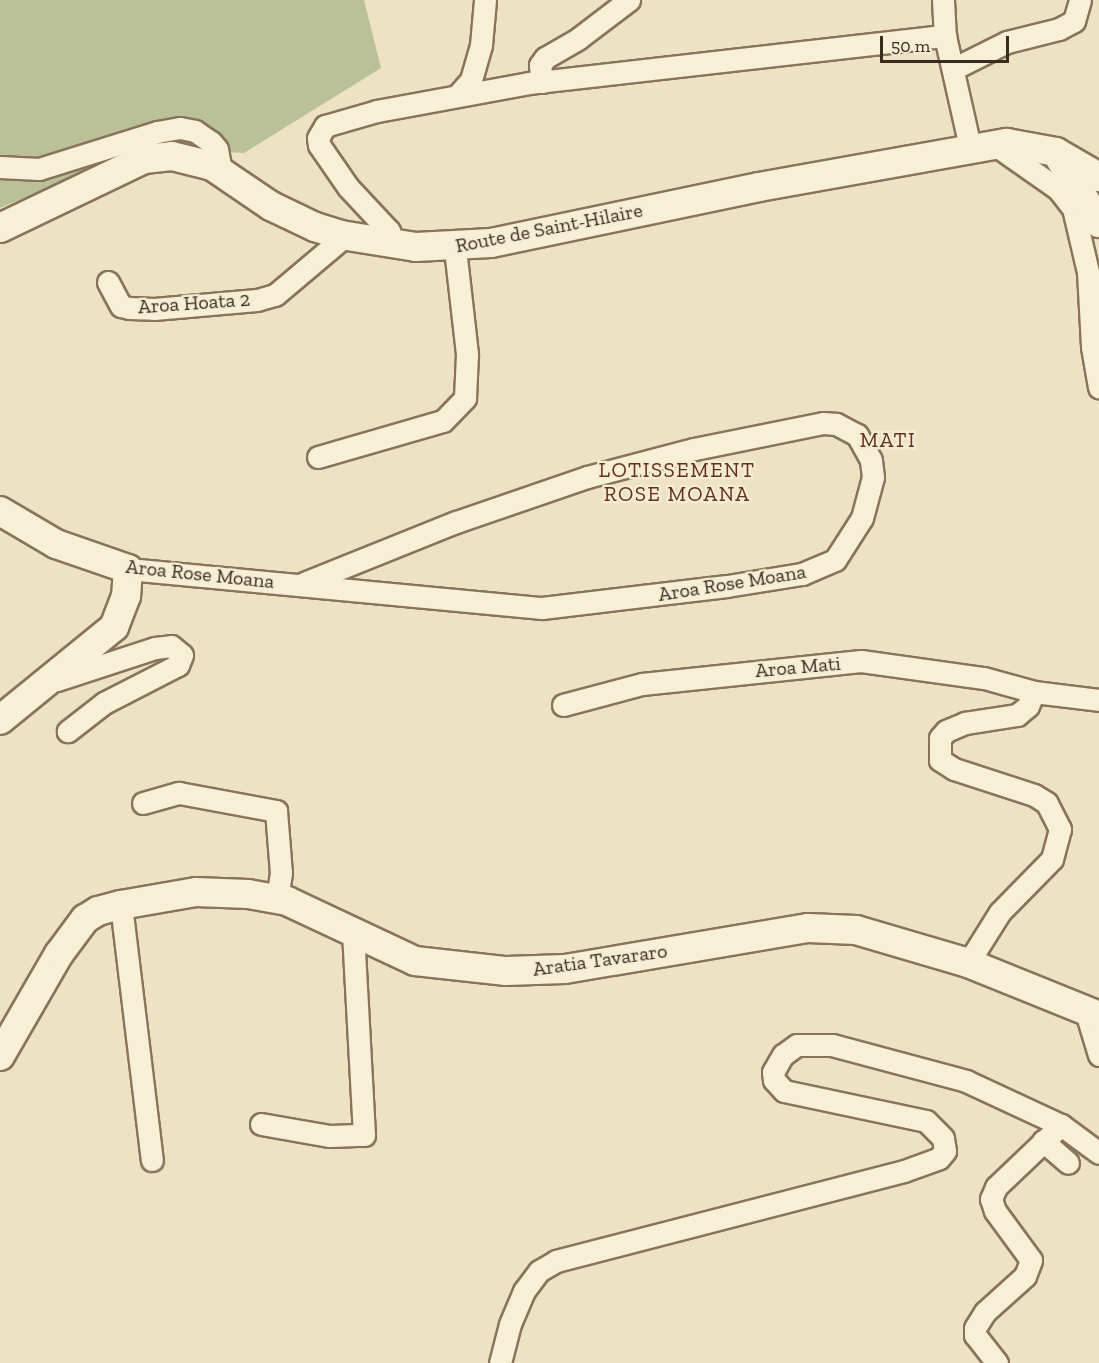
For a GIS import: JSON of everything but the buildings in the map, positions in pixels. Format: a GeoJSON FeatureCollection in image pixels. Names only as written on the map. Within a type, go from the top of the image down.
{"type":"FeatureCollection","features":[{"type":"Feature","properties":{"kind":"main road","name":"Route de Saint-Hilaire"},"geometry":{"type":"LineString","coordinates":[[0,228],[144,159],[183,158],[221,171],[296,219],[345,236],[455,248],[749,189],[921,160],[982,146],[1032,145],[1056,152],[1099,177]]}},
{"type":"Feature","properties":{"kind":"main road"},"geometry":{"type":"LineString","coordinates":[[1056,152],[1099,223]]}},
{"type":"Feature","properties":{"kind":"main road","name":"Aroa Rose Moana"},"geometry":{"type":"LineString","coordinates":[[0,511],[56,544],[128,569]]}},
{"type":"Feature","properties":{"kind":"main road"},"geometry":{"type":"LineString","coordinates":[[0,720],[114,627],[126,596],[128,569]]}},
{"type":"Feature","properties":{"kind":"main road","name":"Aratia Tavararo"},"geometry":{"type":"LineString","coordinates":[[0,1056],[73,932],[98,911],[196,892],[277,898],[316,912],[415,961],[526,972],[833,927],[856,930],[968,963],[1093,1014]]}},
{"type":"Feature","properties":{"kind":"street"},"geometry":{"type":"LineString","coordinates":[[458,94],[471,80],[481,45],[485,0]]}},
{"type":"Feature","properties":{"kind":"street"},"geometry":{"type":"LineString","coordinates":[[542,82],[540,65],[545,58],[579,38],[629,0]]}},
{"type":"Feature","properties":{"kind":"street"},"geometry":{"type":"LineString","coordinates":[[943,0],[945,36],[953,69],[982,146],[1058,189],[1073,208],[1088,273],[1092,347],[1099,387]]}},
{"type":"Feature","properties":{"kind":"street"},"geometry":{"type":"LineString","coordinates":[[953,69],[1006,42],[1059,29],[1074,21],[1080,0]]}},
{"type":"Feature","properties":{"kind":"street"},"geometry":{"type":"LineString","coordinates":[[393,243],[389,231],[330,163],[318,138],[325,126],[340,120],[458,94],[542,82],[945,36]]}},
{"type":"Feature","properties":{"kind":"street"},"geometry":{"type":"LineString","coordinates":[[0,167],[39,169],[157,132],[180,128],[195,131],[211,142],[217,149],[221,171]]}},
{"type":"Feature","properties":{"kind":"street","name":"Aroa Hoata 2"},"geometry":{"type":"LineString","coordinates":[[108,282],[121,306],[129,308],[154,309],[257,300],[275,295],[345,236]]}},
{"type":"Feature","properties":{"kind":"street"},"geometry":{"type":"LineString","coordinates":[[318,457],[443,422],[465,398],[467,354],[455,248]]}},
{"type":"Feature","properties":{"kind":"street","name":"Aroa Rose Moana"},"geometry":{"type":"LineString","coordinates":[[128,569],[542,608],[801,574],[835,560],[854,536],[870,493],[871,460],[856,435],[836,424],[823,423],[694,449],[587,477],[456,522],[304,584]]}},
{"type":"Feature","properties":{"kind":"street"},"geometry":{"type":"LineString","coordinates":[[48,683],[127,654],[155,648],[171,646],[182,655],[178,665],[104,704],[68,731]]}},
{"type":"Feature","properties":{"kind":"street","name":"Aroa Mati"},"geometry":{"type":"LineString","coordinates":[[563,705],[642,684],[861,661],[984,678],[1034,692],[1099,700]]}},
{"type":"Feature","properties":{"kind":"street"},"geometry":{"type":"LineString","coordinates":[[968,963],[1000,912],[1052,859],[1060,829],[1047,803],[1034,795],[954,769],[940,760],[940,738],[946,731],[965,723],[1017,715],[1028,706],[1034,692]]}},
{"type":"Feature","properties":{"kind":"street"},"geometry":{"type":"LineString","coordinates":[[143,803],[179,793],[276,812],[281,873],[277,898]]}},
{"type":"Feature","properties":{"kind":"street"},"geometry":{"type":"LineString","coordinates":[[121,905],[152,1160]]}},
{"type":"Feature","properties":{"kind":"street"},"geometry":{"type":"LineString","coordinates":[[261,1124],[330,1136],[364,1135],[353,932]]}},
{"type":"Feature","properties":{"kind":"street"},"geometry":{"type":"LineString","coordinates":[[1093,1014],[1099,1055]]}},
{"type":"Feature","properties":{"kind":"street"},"geometry":{"type":"LineString","coordinates":[[500,1363],[510,1324],[524,1291],[539,1271],[556,1261],[904,1171],[941,1155],[946,1146],[943,1138],[926,1121],[784,1091],[774,1080],[776,1065],[797,1045],[832,1045],[966,1081],[1061,1125],[1099,1153]]}},
{"type":"Feature","properties":{"kind":"street"},"geometry":{"type":"LineString","coordinates":[[997,1363],[975,1335],[975,1328],[985,1312],[1025,1275],[1031,1260],[995,1211],[991,1199],[996,1187],[1061,1125]]}},
{"type":"Feature","properties":{"kind":"street"},"geometry":{"type":"LineString","coordinates":[[1043,1142],[1068,1163]]}},
{"type":"Feature","properties":{"kind":"green space"},"geometry":{"type":"Polygon","coordinates":[[[0,0],[364,0],[381,68],[244,153],[144,148],[0,208],[0,0]]]}},
{"type":"Feature","properties":{"kind":"district","name":"MATI"},"geometry":{"type":"Point","coordinates":[888,440]}},
{"type":"Feature","properties":{"kind":"district","name":"LOTISSEMENT ROSE MOANA"},"geometry":{"type":"Point","coordinates":[677,482]}}]}
